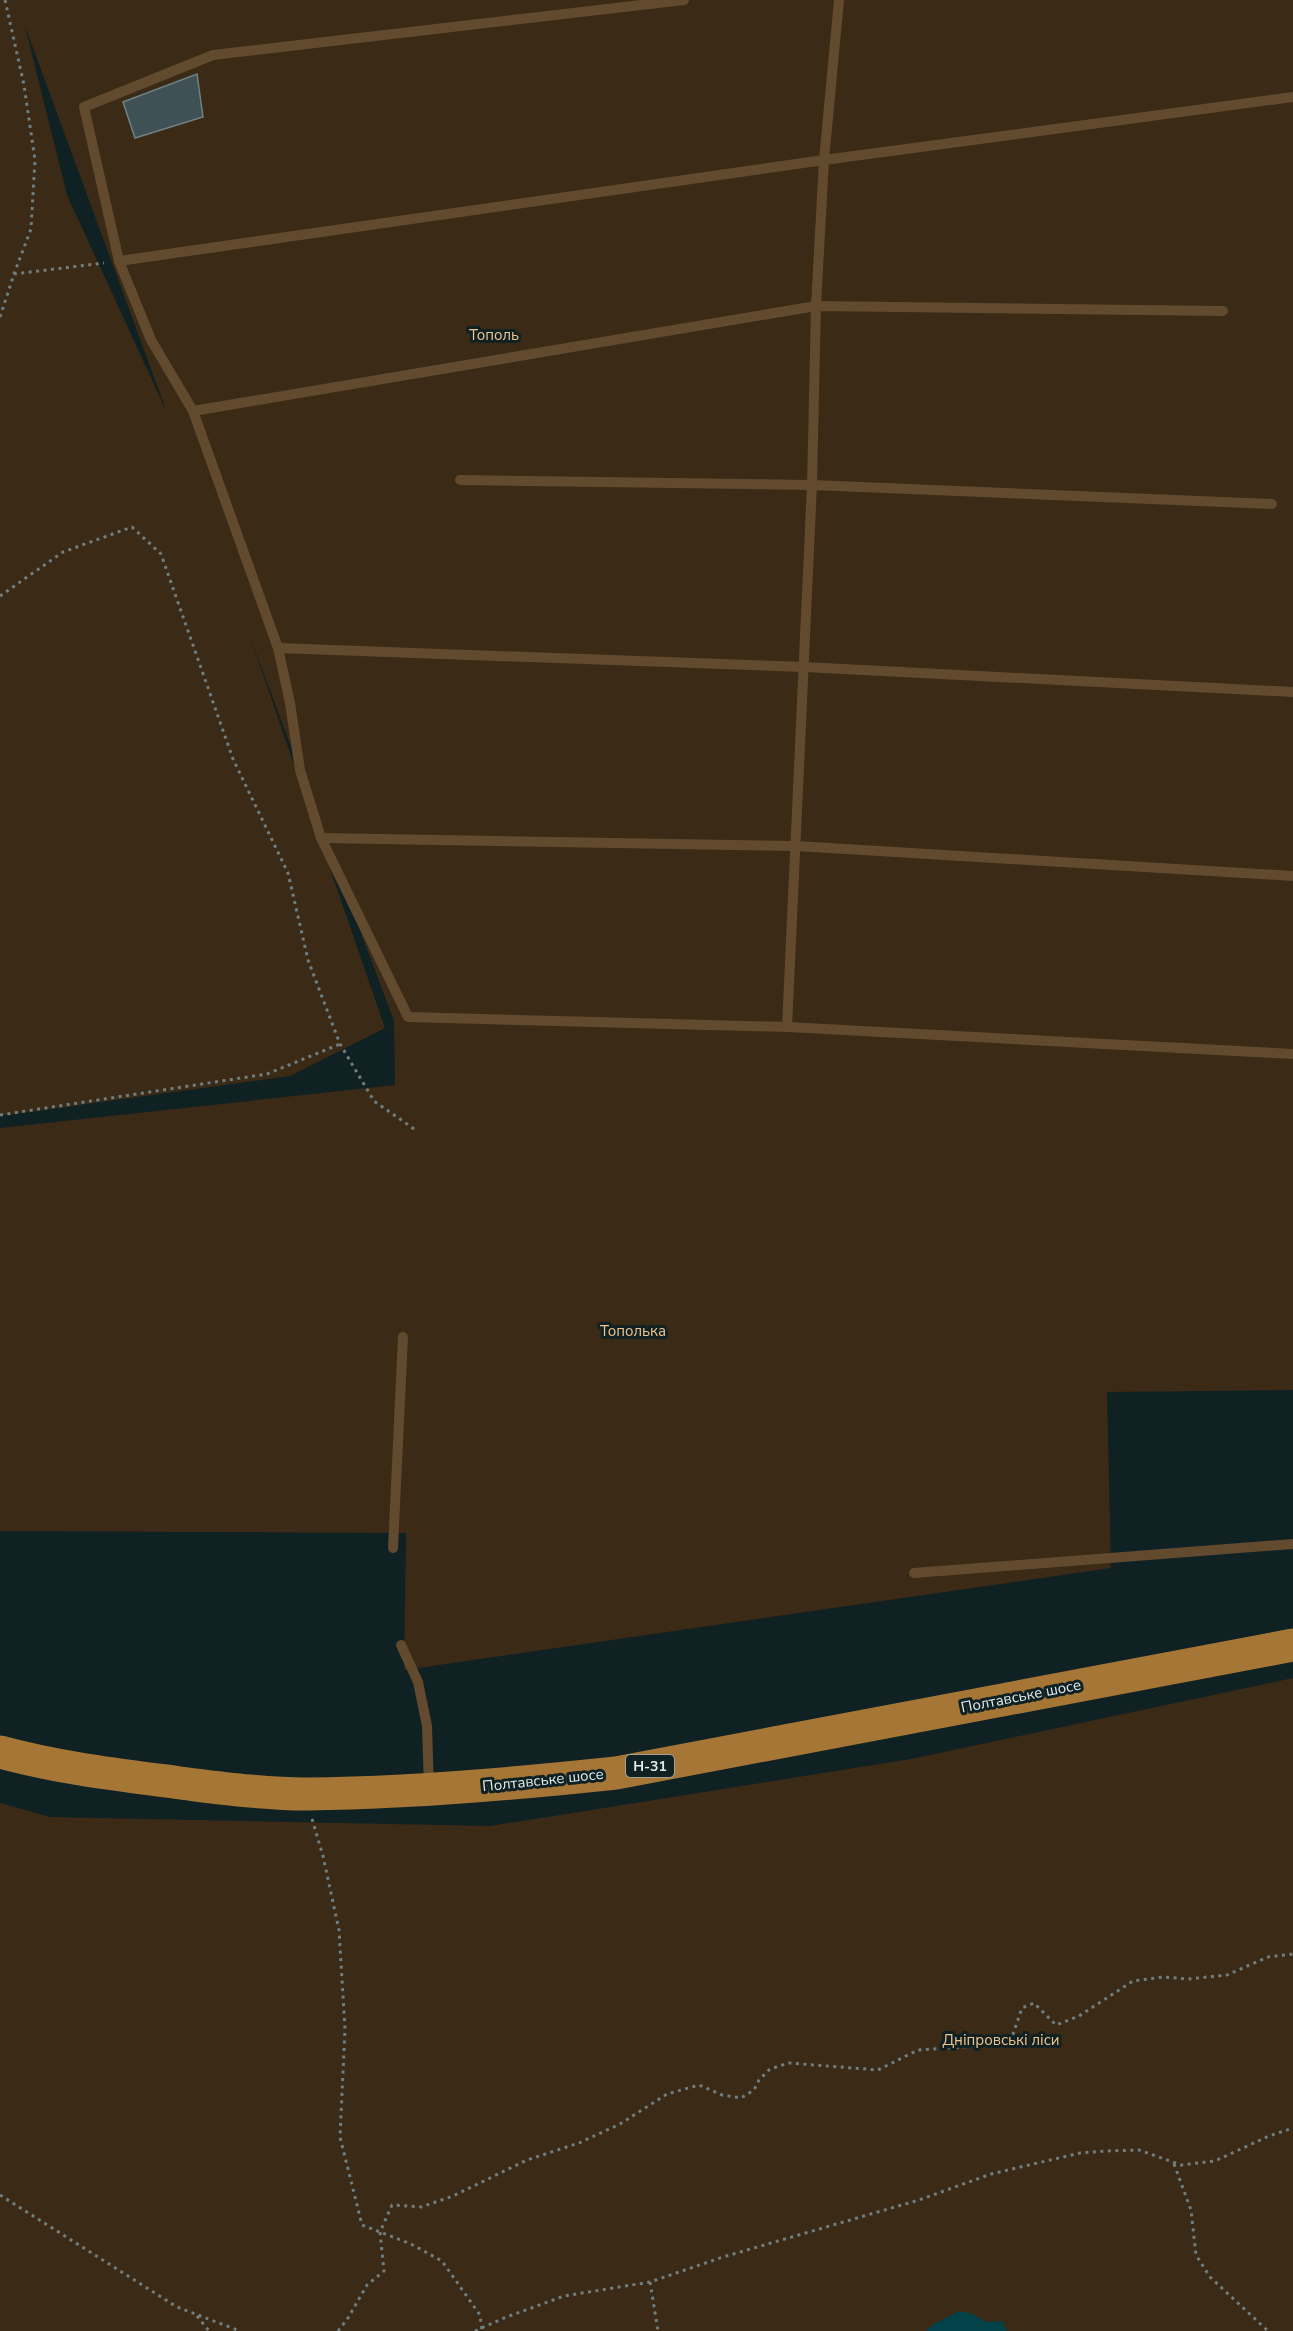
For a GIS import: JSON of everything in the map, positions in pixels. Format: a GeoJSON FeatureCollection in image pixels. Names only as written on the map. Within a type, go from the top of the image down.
{"type":"FeatureCollection","features":[{"type":"Feature","properties":{"kind":"main road","name":"Полтавське шосе"},"geometry":{"type":"LineString","coordinates":[[0,1752],[27,1760],[131,1777],[217,1787],[304,1794],[429,1790],[616,1773],[1293,1645]]}},
{"type":"Feature","properties":{"kind":"lane"},"geometry":{"type":"LineString","coordinates":[[684,0],[213,55],[84,107],[119,261],[151,340],[193,411],[278,648],[290,703],[300,770],[321,838],[408,1017],[787,1027],[1293,1054]]}},
{"type":"Feature","properties":{"kind":"lane"},"geometry":{"type":"LineString","coordinates":[[787,1027],[812,485],[816,306],[824,160],[839,0]]}},
{"type":"Feature","properties":{"kind":"lane"},"geometry":{"type":"LineString","coordinates":[[119,261],[824,160],[1293,97]]}},
{"type":"Feature","properties":{"kind":"lane"},"geometry":{"type":"LineString","coordinates":[[193,411],[816,306],[1222,311]]}},
{"type":"Feature","properties":{"kind":"lane"},"geometry":{"type":"LineString","coordinates":[[460,480],[812,485],[1272,504]]}},
{"type":"Feature","properties":{"kind":"lane"},"geometry":{"type":"LineString","coordinates":[[278,648],[804,667],[1293,692]]}},
{"type":"Feature","properties":{"kind":"lane"},"geometry":{"type":"LineString","coordinates":[[321,838],[796,846],[1293,876]]}},
{"type":"Feature","properties":{"kind":"lane"},"geometry":{"type":"LineString","coordinates":[[393,1548],[403,1337]]}},
{"type":"Feature","properties":{"kind":"lane"},"geometry":{"type":"LineString","coordinates":[[914,1573],[1293,1544]]}},
{"type":"Feature","properties":{"kind":"lane"},"geometry":{"type":"LineString","coordinates":[[401,1645],[418,1682],[425,1715],[429,1790]]}},
{"type":"Feature","properties":{"kind":"path"},"geometry":{"type":"LineString","coordinates":[[0,317],[31,229],[35,160],[24,86],[5,0]]}},
{"type":"Feature","properties":{"kind":"path"},"geometry":{"type":"LineString","coordinates":[[14,274],[119,261]]}},
{"type":"Feature","properties":{"kind":"path"},"geometry":{"type":"LineString","coordinates":[[0,596],[63,552],[132,527],[161,554],[233,759],[288,873],[308,960],[340,1044],[374,1101],[417,1131]]}},
{"type":"Feature","properties":{"kind":"path"},"geometry":{"type":"LineString","coordinates":[[0,1115],[267,1074],[340,1044]]}},
{"type":"Feature","properties":{"kind":"path"},"geometry":{"type":"LineString","coordinates":[[304,1794],[323,1856],[339,1930],[345,2029],[340,2138],[362,2225],[411,2244],[442,2261],[480,2315],[482,2329]]}},
{"type":"Feature","properties":{"kind":"path"},"geometry":{"type":"LineString","coordinates":[[338,2331],[367,2285],[384,2271],[380,2232],[392,2205],[421,2207],[453,2196],[527,2160],[579,2143],[620,2124],[667,2094],[699,2085],[722,2095],[741,2098],[754,2090],[759,2080],[770,2069],[789,2063],[878,2070],[918,2050],[992,2045],[1012,2037],[1022,2008],[1034,2003],[1056,2025],[1078,2016],[1133,1981],[1163,1977],[1188,1979],[1227,1975],[1268,1957],[1293,1954]]}},
{"type":"Feature","properties":{"kind":"path"},"geometry":{"type":"LineString","coordinates":[[475,2331],[564,2296],[650,2282],[723,2257],[919,2200],[991,2174],[1080,2152],[1139,2150],[1181,2165],[1215,2161],[1269,2136],[1293,2128]]}},
{"type":"Feature","properties":{"kind":"path"},"geometry":{"type":"LineString","coordinates":[[1174,2163],[1191,2210],[1196,2255],[1210,2277],[1268,2331]]}},
{"type":"Feature","properties":{"kind":"path"},"geometry":{"type":"LineString","coordinates":[[0,2195],[83,2245],[177,2307],[240,2331]]}},
{"type":"Feature","properties":{"kind":"path"},"geometry":{"type":"LineString","coordinates":[[650,2282],[658,2331]]}},
{"type":"Feature","properties":{"kind":"path"},"geometry":{"type":"LineString","coordinates":[[196,2314],[209,2331]]}},
{"type":"Feature","properties":{"kind":"green space"},"geometry":{"type":"Polygon","coordinates":[[[0,0],[1293,0],[1293,1390],[1107,1392],[1111,1568],[404,1670],[406,1533],[0,1531],[0,1128],[395,1085],[394,1021],[250,637],[385,1028],[290,1076],[0,1116],[0,0]],[[25,26],[67,195],[165,408],[25,26]]]}},
{"type":"Feature","properties":{"kind":"green space","name":"Дніпровські ліси"},"geometry":{"type":"Polygon","coordinates":[[[1293,1678],[1293,2331],[0,2331],[0,1803],[50,1817],[490,1826],[911,1759],[1293,1678]]]}},
{"type":"Feature","properties":{"kind":"water"},"geometry":{"type":"Polygon","coordinates":[[[959,2311],[973,2314],[985,2322],[1002,2321],[1007,2331],[926,2331],[932,2325],[959,2311]]]}},
{"type":"Feature","properties":{"kind":"building"},"geometry":{"type":"Polygon","coordinates":[[[197,74],[203,117],[135,138],[123,102],[197,74]]]}},
{"type":"Feature","properties":{"kind":"park label","name":"Тополь"},"geometry":{"type":"Point","coordinates":[494,335]}},
{"type":"Feature","properties":{"kind":"park label","name":"Тополька"},"geometry":{"type":"Point","coordinates":[633,1331]}}]}
